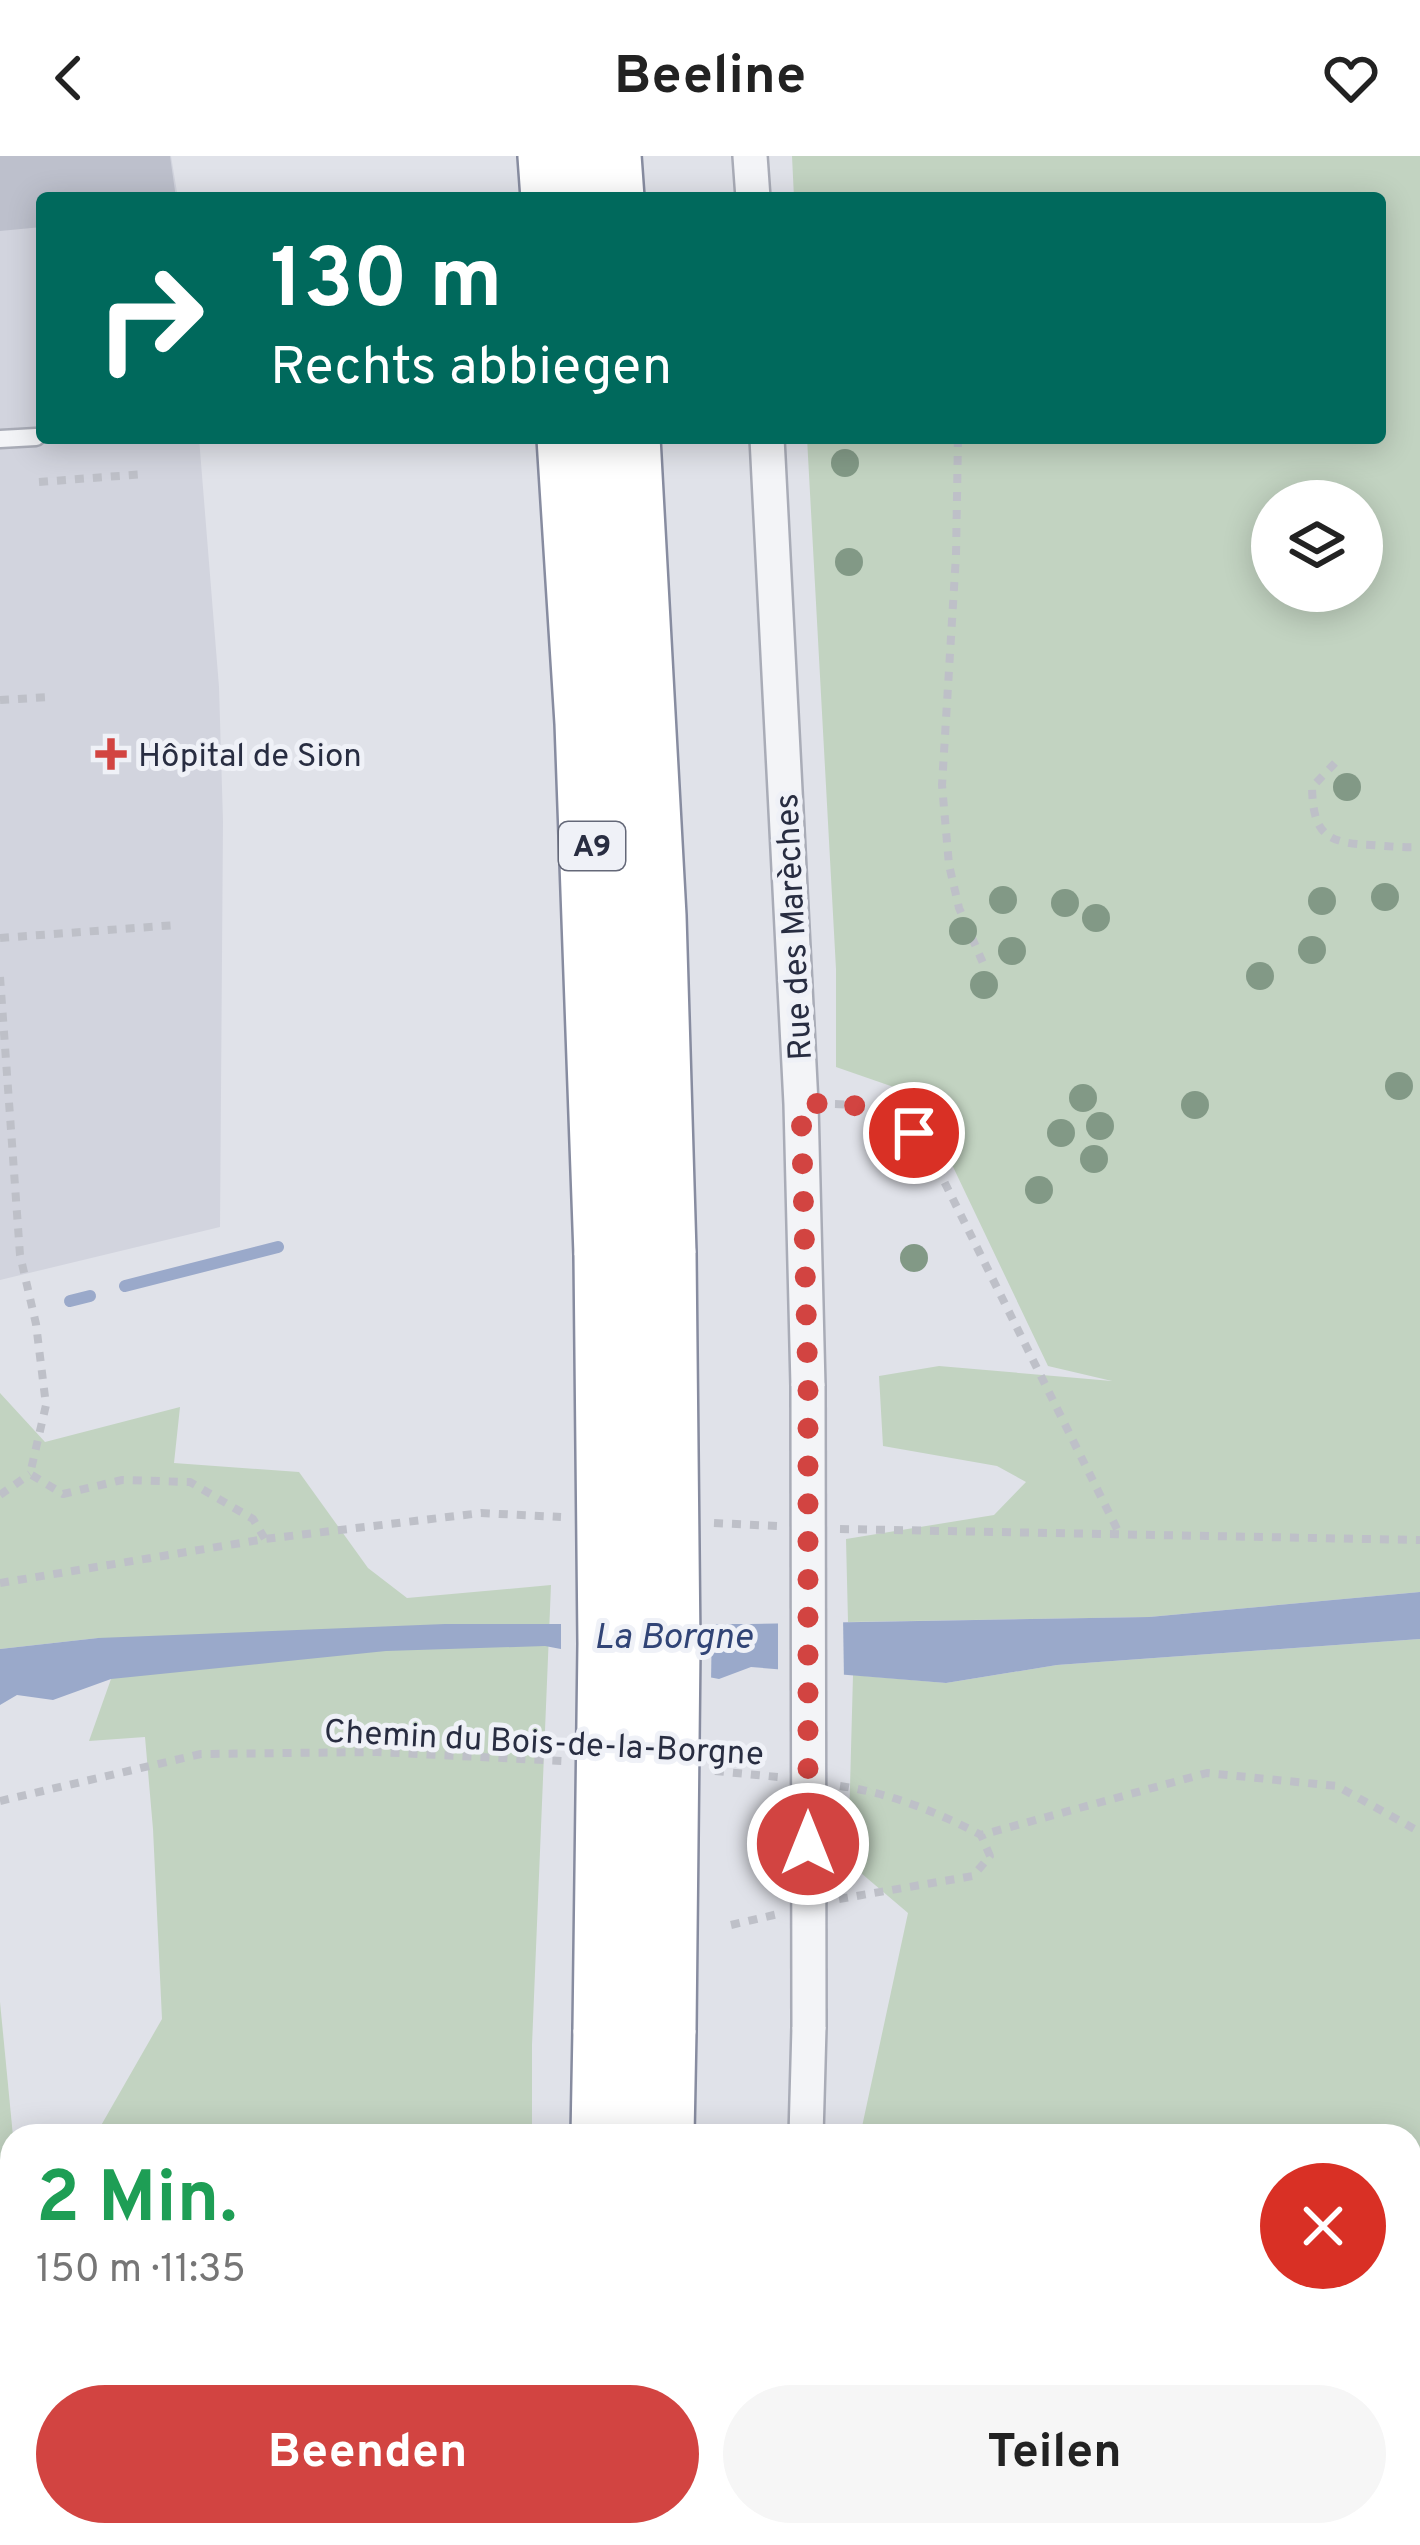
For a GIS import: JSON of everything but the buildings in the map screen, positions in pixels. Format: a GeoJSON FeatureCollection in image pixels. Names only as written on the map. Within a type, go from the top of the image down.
{"type":"FeatureCollection","features":[{"type":"Feature","properties":{"kind":"highway"},"geometry":{"type":"LineString","coordinates":[[550,156],[553,192]]}},
{"type":"Feature","properties":{"kind":"highway"},"geometry":{"type":"LineString","coordinates":[[609,156],[612,192]]}},
{"type":"Feature","properties":{"kind":"highway","name":"A9"},"geometry":{"type":"LineString","coordinates":[[569,444],[591,810],[635,1254]]}},
{"type":"Feature","properties":{"kind":"highway","name":"A9"},"geometry":{"type":"LineString","coordinates":[[628,444],[654,916],[610,1666],[635,2030],[659,2124]]}},
{"type":"Feature","properties":{"kind":"highway","name":"A9"},"geometry":{"type":"LineString","coordinates":[[606,2124],[635,2030]]}},
{"type":"Feature","properties":{"kind":"street"},"geometry":{"type":"LineString","coordinates":[[750,156],[753,192]]}},
{"type":"Feature","properties":{"kind":"street","name":"Rue des Marèches"},"geometry":{"type":"LineString","coordinates":[[767,444],[801,1104],[808,1386],[806,2124]]}},
{"type":"Feature","properties":{"kind":"lane"},"geometry":{"type":"LineString","coordinates":[[0,439],[36,437]]}},
{"type":"Feature","properties":{"kind":"path"},"geometry":{"type":"LineString","coordinates":[[958,444],[941,785],[958,908],[986,970]]}},
{"type":"Feature","properties":{"kind":"path"},"geometry":{"type":"LineString","coordinates":[[39,482],[145,474]]}},
{"type":"Feature","properties":{"kind":"path"},"geometry":{"type":"LineString","coordinates":[[0,700],[50,697]]}},
{"type":"Feature","properties":{"kind":"path"},"geometry":{"type":"LineString","coordinates":[[1335,763],[1312,787],[1312,812],[1323,832],[1342,844],[1420,847]]}},
{"type":"Feature","properties":{"kind":"path"},"geometry":{"type":"LineString","coordinates":[[5,937],[176,925]]}},
{"type":"Feature","properties":{"kind":"path"},"geometry":{"type":"LineString","coordinates":[[0,977],[20,1255],[37,1324],[46,1405],[31,1474],[0,1495]]}},
{"type":"Feature","properties":{"kind":"path"},"geometry":{"type":"LineString","coordinates":[[801,1104],[847,1104],[892,1116],[930,1153],[1120,1534]]}},
{"type":"Feature","properties":{"kind":"path"},"geometry":{"type":"LineString","coordinates":[[31,1474],[63,1494],[122,1480],[190,1482],[253,1519],[265,1539]]}},
{"type":"Feature","properties":{"kind":"path","name":"Chemin du Bois-de-la-Borgne"},"geometry":{"type":"LineString","coordinates":[[0,1801],[201,1754],[377,1752],[574,1761]]}},
{"type":"Feature","properties":{"kind":"path","name":"Chemin du Bois-de-la-Borgne"},"geometry":{"type":"LineString","coordinates":[[705,1770],[794,1779]]}},
{"type":"Feature","properties":{"kind":"path"},"geometry":{"type":"LineString","coordinates":[[981,1835],[1207,1773],[1337,1786],[1420,1832]]}},
{"type":"Feature","properties":{"kind":"path"},"geometry":{"type":"LineString","coordinates":[[837,1900],[973,1876],[990,1856],[981,1835],[937,1812],[840,1786]]}},
{"type":"Feature","properties":{"kind":"path"},"geometry":{"type":"LineString","coordinates":[[731,1925],[795,1910]]}},
{"type":"Feature","properties":{"kind":"shaded area","name":"Hôpital de Sion"},"geometry":{"type":"Polygon","coordinates":[[[0,156],[171,156],[177,192],[36,192],[36,444],[199,444],[219,687],[223,821],[220,1227],[0,1280],[0,156]]]}},
{"type":"Feature","properties":{"kind":"green space"},"geometry":{"type":"Polygon","coordinates":[[[792,156],[1420,156],[1420,1592],[1149,1617],[848,1622],[846,1539],[994,1515],[1026,1482],[997,1466],[883,1446],[879,1376],[939,1366],[1112,1381],[1048,1366],[945,1150],[908,1092],[836,1067],[836,969],[807,444],[1386,444],[1386,192],[794,192],[792,156]]]}},
{"type":"Feature","properties":{"kind":"green space"},"geometry":{"type":"Polygon","coordinates":[[[0,1393],[45,1442],[180,1407],[174,1463],[299,1472],[368,1568],[407,1598],[551,1585],[532,2124],[102,2124],[162,2019],[145,1737],[89,1741],[111,1679],[98,1638],[0,1649],[0,1393]]]}},
{"type":"Feature","properties":{"kind":"green space"},"geometry":{"type":"Polygon","coordinates":[[[1420,1639],[1420,2124],[863,2124],[908,1913],[848,1862],[853,1675],[946,1683],[1057,1665],[1420,1639]]]}},
{"type":"Feature","properties":{"kind":"green space"},"geometry":{"type":"Polygon","coordinates":[[[0,2002],[12,2124],[0,2124],[0,2002]]]}},
{"type":"Feature","properties":{"kind":"water","name":"La Borgne"},"geometry":{"type":"Polygon","coordinates":[[[1420,1592],[1420,1639],[1057,1665],[946,1683],[751,1667],[719,1679],[545,1646],[386,1651],[111,1679],[53,1700],[17,1695],[0,1705],[0,1649],[98,1638],[445,1624],[1149,1617],[1420,1592]]]}},
{"type":"Feature","properties":{"kind":"pier"},"geometry":{"type":"Polygon","coordinates":[[[843,1616],[844,1681],[778,1676],[778,1617],[843,1616]]]}},
{"type":"Feature","properties":{"kind":"pier"},"geometry":{"type":"Polygon","coordinates":[[[561,1618],[712,1618],[711,1683],[561,1655],[561,1618]]]}},
{"type":"Feature","properties":{"kind":"waterway"},"geometry":{"type":"LineString","coordinates":[[125,1286],[278,1247]]}},
{"type":"Feature","properties":{"kind":"waterway"},"geometry":{"type":"LineString","coordinates":[[70,1301],[90,1296]]}},
{"type":"Feature","properties":{"kind":"place","name":"Hôpital de Sion"},"geometry":{"type":"Point","coordinates":[111,754]}},
{"type":"Feature","properties":{"kind":"route"},"geometry":{"type":"LineString","coordinates":[[808,1844],[808,1386],[801,1104],[870,1108],[892,1116],[914,1133]]}}]}
